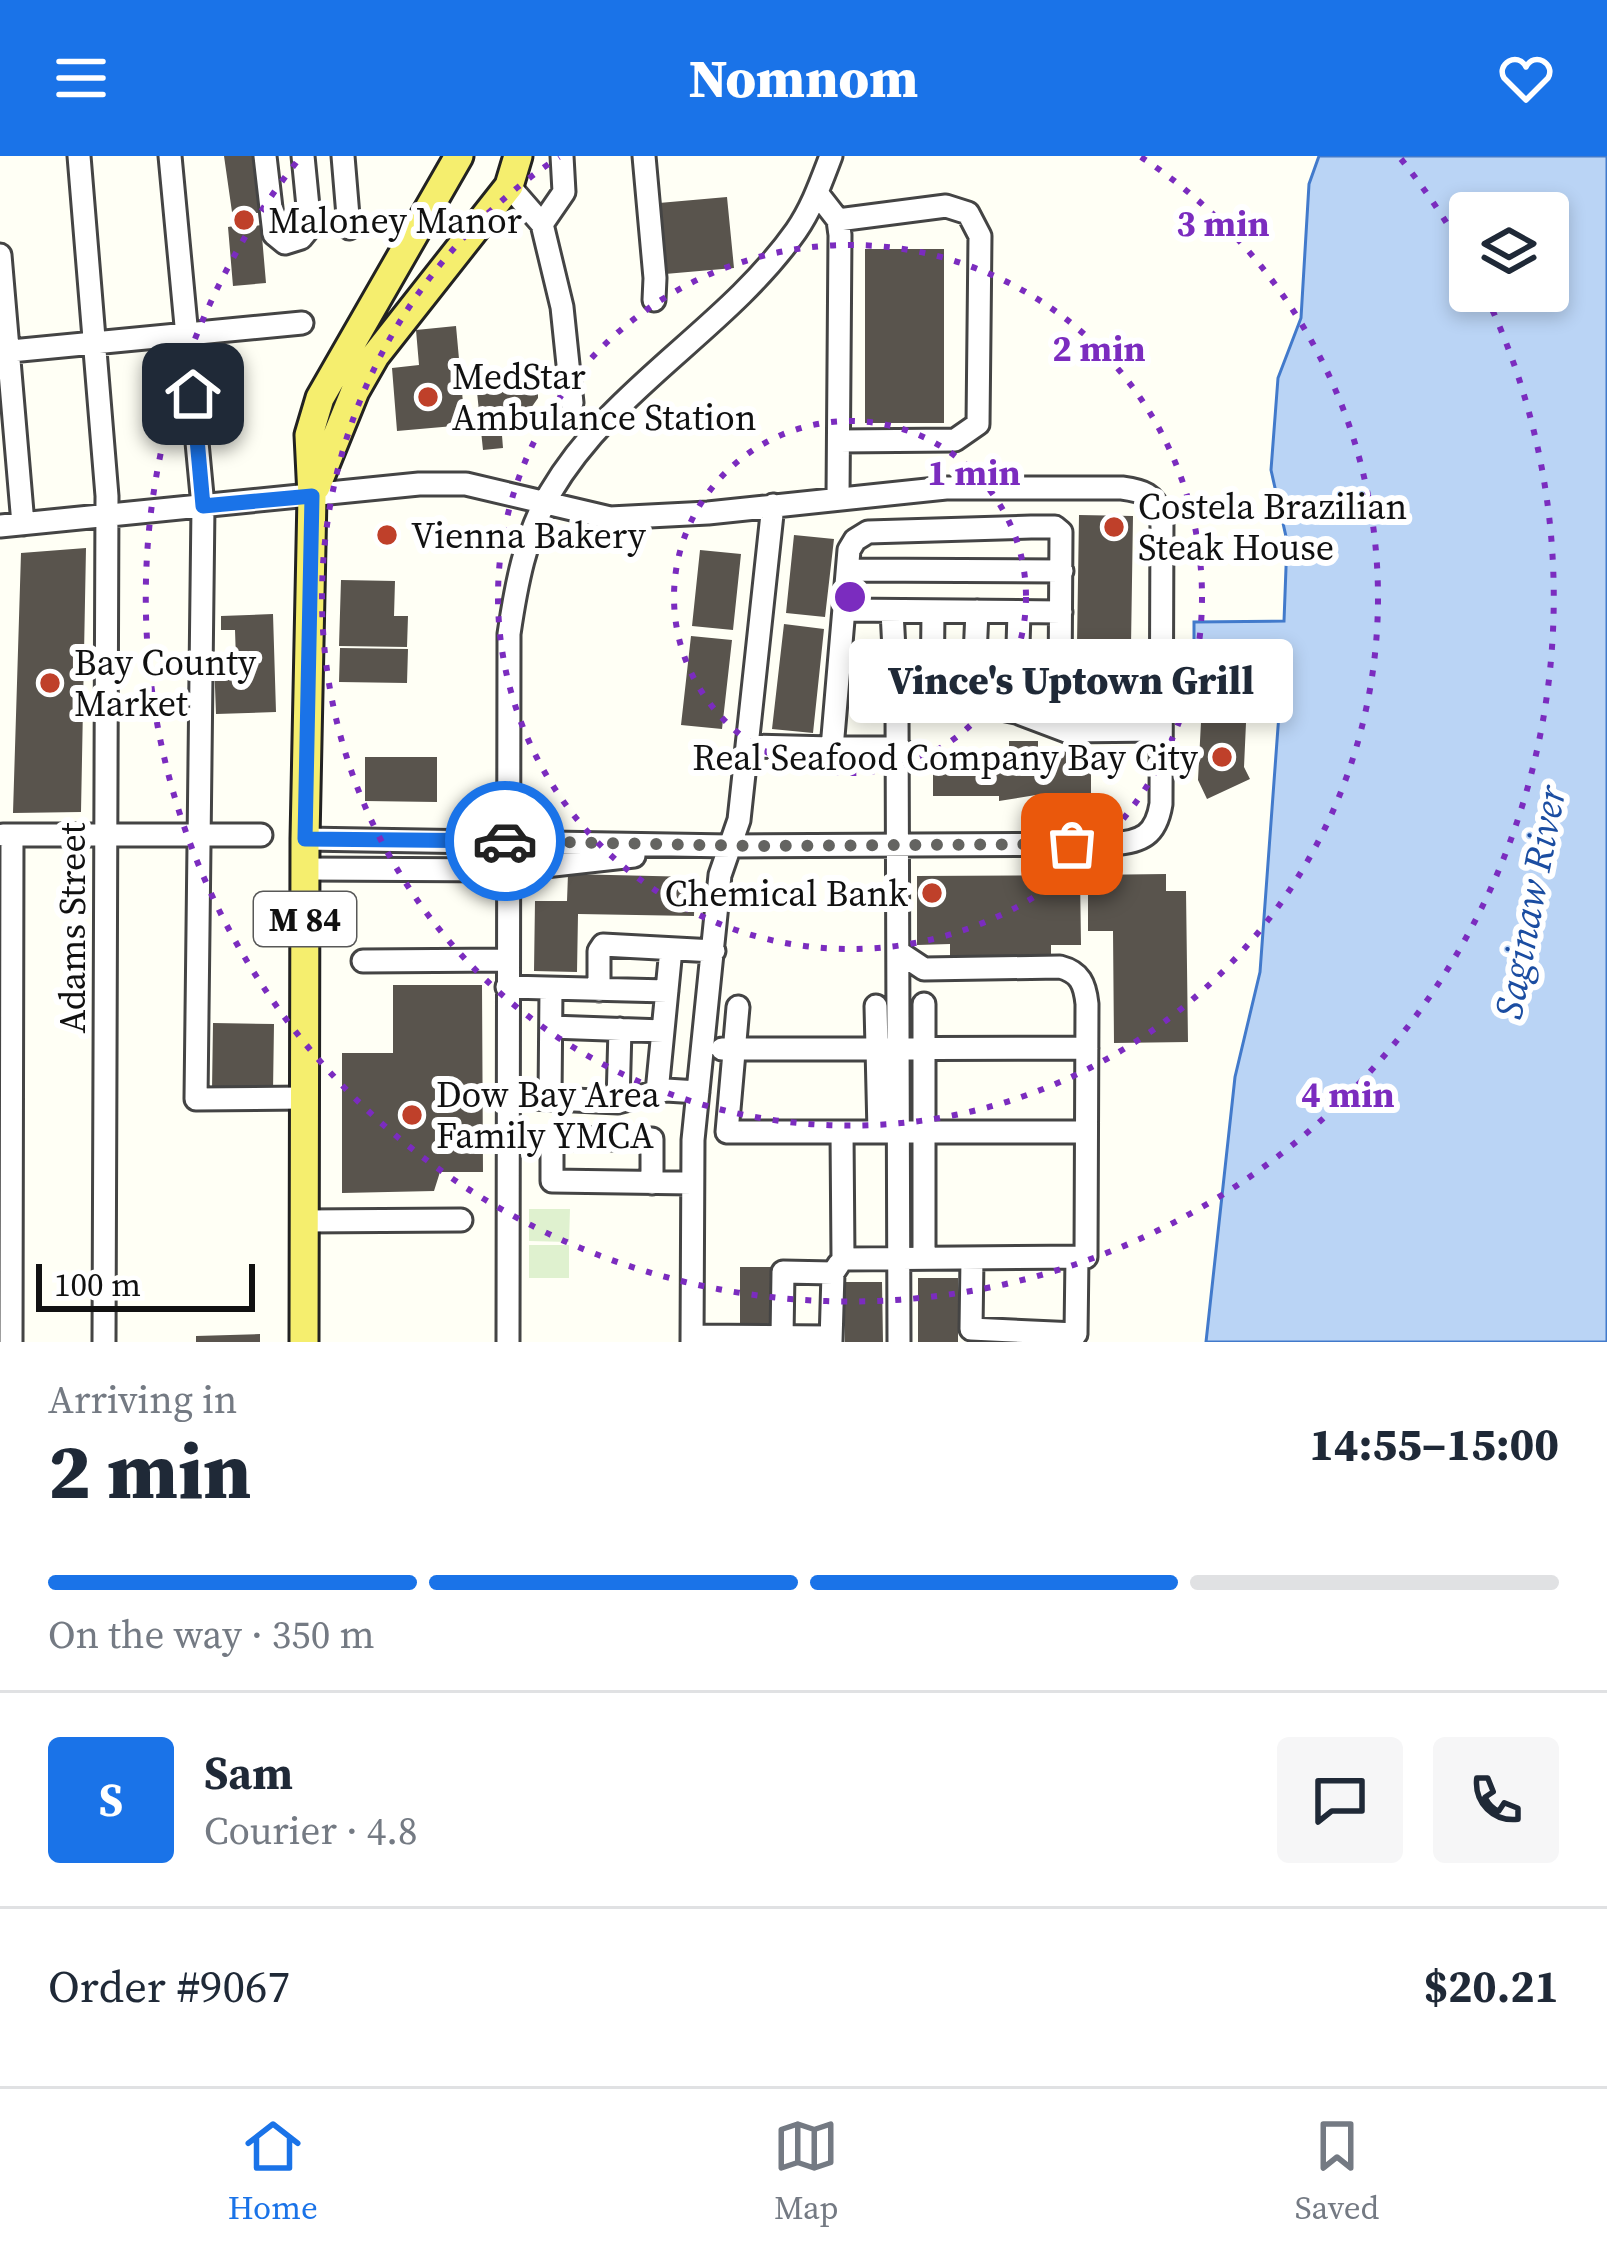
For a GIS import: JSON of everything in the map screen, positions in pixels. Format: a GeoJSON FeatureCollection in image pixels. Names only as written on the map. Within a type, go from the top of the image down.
{"type":"FeatureCollection","features":[{"type":"Feature","properties":{"kind":"main road","name":"M 84"},"geometry":{"type":"LineString","coordinates":[[304,1342],[309,435],[320,398],[459,156]]}},
{"type":"Feature","properties":{"kind":"main road"},"geometry":{"type":"LineString","coordinates":[[493,156],[509,186]]}},
{"type":"Feature","properties":{"kind":"main road","name":"M 84"},"geometry":{"type":"LineString","coordinates":[[312,496],[375,356],[509,186],[518,156]]}},
{"type":"Feature","properties":{"kind":"street","name":"Adams Street"},"geometry":{"type":"LineString","coordinates":[[79,156],[107,496],[104,1342]]}},
{"type":"Feature","properties":{"kind":"street"},"geometry":{"type":"LineString","coordinates":[[170,156],[203,506],[196,1099],[305,1098]]}},
{"type":"Feature","properties":{"kind":"street"},"geometry":{"type":"LineString","coordinates":[[266,156],[274,234],[285,243],[301,238],[310,227],[303,156]]}},
{"type":"Feature","properties":{"kind":"street"},"geometry":{"type":"LineString","coordinates":[[344,156],[350,228]]}},
{"type":"Feature","properties":{"kind":"street"},"geometry":{"type":"LineString","coordinates":[[542,224],[564,192],[562,156]]}},
{"type":"Feature","properties":{"kind":"street"},"geometry":{"type":"LineString","coordinates":[[644,156],[656,278],[653,300]]}},
{"type":"Feature","properties":{"kind":"street"},"geometry":{"type":"LineString","coordinates":[[508,1342],[509,634],[518,576],[544,504],[620,400],[773,260],[798,229],[831,156]]}},
{"type":"Feature","properties":{"kind":"street"},"geometry":{"type":"LineString","coordinates":[[509,186],[542,224],[562,308],[572,403]]}},
{"type":"Feature","properties":{"kind":"street"},"geometry":{"type":"LineString","coordinates":[[817,194],[838,220],[838,497]]}},
{"type":"Feature","properties":{"kind":"street"},"geometry":{"type":"LineString","coordinates":[[838,220],[946,206],[968,213],[980,236],[978,424],[955,440],[838,442]]}},
{"type":"Feature","properties":{"kind":"street"},"geometry":{"type":"LineString","coordinates":[[0,255],[4,352],[23,524]]}},
{"type":"Feature","properties":{"kind":"street"},"geometry":{"type":"LineString","coordinates":[[4,352],[302,323]]}},
{"type":"Feature","properties":{"kind":"street"},"geometry":{"type":"LineString","coordinates":[[0,526],[419,484],[466,484],[610,518],[685,515],[946,488],[1122,488],[1144,491],[1155,499],[1162,515],[1161,803],[1153,831],[1133,842],[719,846],[305,839]]}},
{"type":"Feature","properties":{"kind":"street"},"geometry":{"type":"LineString","coordinates":[[902,492],[902,531]]}},
{"type":"Feature","properties":{"kind":"street"},"geometry":{"type":"LineString","coordinates":[[773,505],[739,820],[719,846],[715,951],[692,1184],[692,1339],[831,1339],[842,1132]]}},
{"type":"Feature","properties":{"kind":"street"},"geometry":{"type":"LineString","coordinates":[[832,748],[849,550],[855,539],[868,532],[1054,527],[1061,532],[1060,689],[1066,731]]}},
{"type":"Feature","properties":{"kind":"street"},"geometry":{"type":"LineString","coordinates":[[848,570],[1062,571]]}},
{"type":"Feature","properties":{"kind":"street"},"geometry":{"type":"LineString","coordinates":[[845,610],[1061,612]]}},
{"type":"Feature","properties":{"kind":"street"},"geometry":{"type":"LineString","coordinates":[[892,611],[900,748],[900,952],[889,1049],[890,1132],[913,1258]]}},
{"type":"Feature","properties":{"kind":"street"},"geometry":{"type":"LineString","coordinates":[[932,706],[933,611]]}},
{"type":"Feature","properties":{"kind":"street"},"geometry":{"type":"LineString","coordinates":[[973,703],[976,611]]}},
{"type":"Feature","properties":{"kind":"street"},"geometry":{"type":"LineString","coordinates":[[1016,712],[1019,612]]}},
{"type":"Feature","properties":{"kind":"street"},"geometry":{"type":"LineString","coordinates":[[897,709],[973,703],[1016,712],[1066,731],[1161,730]]}},
{"type":"Feature","properties":{"kind":"street"},"geometry":{"type":"LineString","coordinates":[[747,746],[900,748]]}},
{"type":"Feature","properties":{"kind":"street"},"geometry":{"type":"LineString","coordinates":[[10,1342],[6,835],[261,835]]}},
{"type":"Feature","properties":{"kind":"street"},"geometry":{"type":"LineString","coordinates":[[305,869],[509,870],[719,846]]}},
{"type":"Feature","properties":{"kind":"street"},"geometry":{"type":"LineString","coordinates":[[599,990],[603,946],[715,951]]}},
{"type":"Feature","properties":{"kind":"street"},"geometry":{"type":"LineString","coordinates":[[657,1092],[671,949]]}},
{"type":"Feature","properties":{"kind":"street"},"geometry":{"type":"LineString","coordinates":[[782,1336],[783,1272],[913,1258],[1086,1257],[1085,989],[1072,970],[924,969],[900,952]]}},
{"type":"Feature","properties":{"kind":"street"},"geometry":{"type":"LineString","coordinates":[[363,961],[507,960]]}},
{"type":"Feature","properties":{"kind":"street"},"geometry":{"type":"LineString","coordinates":[[508,987],[667,991]]}},
{"type":"Feature","properties":{"kind":"street"},"geometry":{"type":"LineString","coordinates":[[550,1099],[551,988]]}},
{"type":"Feature","properties":{"kind":"street"},"geometry":{"type":"LineString","coordinates":[[899,1342],[913,1258],[925,1131],[924,1004]]}},
{"type":"Feature","properties":{"kind":"street"},"geometry":{"type":"LineString","coordinates":[[877,1006],[889,1049]]}},
{"type":"Feature","properties":{"kind":"street"},"geometry":{"type":"LineString","coordinates":[[738,1007],[727,1132],[1086,1132]]}},
{"type":"Feature","properties":{"kind":"street"},"geometry":{"type":"LineString","coordinates":[[551,1027],[663,1030]]}},
{"type":"Feature","properties":{"kind":"street"},"geometry":{"type":"LineString","coordinates":[[618,1102],[620,1029]]}},
{"type":"Feature","properties":{"kind":"street"},"geometry":{"type":"LineString","coordinates":[[704,1047],[1087,1048]]}},
{"type":"Feature","properties":{"kind":"street"},"geometry":{"type":"LineString","coordinates":[[508,1097],[618,1102],[657,1092],[698,1092]]}},
{"type":"Feature","properties":{"kind":"street"},"geometry":{"type":"LineString","coordinates":[[508,1139],[652,1139],[652,1183]]}},
{"type":"Feature","properties":{"kind":"street"},"geometry":{"type":"LineString","coordinates":[[552,1140],[552,1181],[692,1184]]}},
{"type":"Feature","properties":{"kind":"street"},"geometry":{"type":"LineString","coordinates":[[304,1221],[460,1220]]}},
{"type":"Feature","properties":{"kind":"street"},"geometry":{"type":"LineString","coordinates":[[972,1258],[971,1329],[1076,1334],[1077,1257]]}},
{"type":"Feature","properties":{"kind":"green space"},"geometry":{"type":"Polygon","coordinates":[[[529,1209],[570,1209],[569,1242],[529,1241],[529,1209]]]}},
{"type":"Feature","properties":{"kind":"green space"},"geometry":{"type":"Polygon","coordinates":[[[529,1245],[569,1245],[569,1278],[529,1278],[529,1245]]]}},
{"type":"Feature","properties":{"kind":"water","name":"Saginaw River"},"geometry":{"type":"Polygon","coordinates":[[[1319,156],[1607,156],[1607,1342],[1206,1342],[1235,1077],[1260,972],[1280,700],[1194,697],[1194,622],[1284,621],[1287,541],[1271,470],[1278,378],[1301,318],[1309,184],[1319,156]]]}},
{"type":"Feature","properties":{"kind":"building","name":"Maloney Manor"},"geometry":{"type":"Polygon","coordinates":[[[224,156],[254,156],[259,213],[254,213],[255,226],[261,225],[266,283],[233,286],[228,227],[234,226],[224,156]]]}},
{"type":"Feature","properties":{"kind":"building"},"geometry":{"type":"Polygon","coordinates":[[[727,197],[734,268],[665,274],[659,203],[727,197]]]}},
{"type":"Feature","properties":{"kind":"building"},"geometry":{"type":"Polygon","coordinates":[[[865,249],[944,249],[944,423],[865,423],[865,249]]]}},
{"type":"Feature","properties":{"kind":"building","name":"MedStar Ambulance Station"},"geometry":{"type":"Polygon","coordinates":[[[456,326],[465,425],[397,431],[392,368],[419,365],[416,330],[456,326]]]}},
{"type":"Feature","properties":{"kind":"building"},"geometry":{"type":"Polygon","coordinates":[[[538,386],[538,398],[522,421],[501,423],[503,448],[483,450],[477,392],[538,386]]]}},
{"type":"Feature","properties":{"kind":"building"},"geometry":{"type":"Polygon","coordinates":[[[1079,515],[1133,516],[1130,710],[1076,709],[1079,515]]]}},
{"type":"Feature","properties":{"kind":"building"},"geometry":{"type":"Polygon","coordinates":[[[794,535],[834,539],[825,617],[786,613],[794,535]]]}},
{"type":"Feature","properties":{"kind":"building","name":"Bay County Market"},"geometry":{"type":"Polygon","coordinates":[[[86,548],[81,812],[13,813],[21,553],[86,548]]]}},
{"type":"Feature","properties":{"kind":"building"},"geometry":{"type":"Polygon","coordinates":[[[700,550],[741,554],[733,630],[692,626],[700,550]]]}},
{"type":"Feature","properties":{"kind":"building"},"geometry":{"type":"Polygon","coordinates":[[[341,580],[395,581],[394,616],[408,616],[407,647],[339,646],[341,580]]]}},
{"type":"Feature","properties":{"kind":"building"},"geometry":{"type":"Polygon","coordinates":[[[273,614],[276,712],[216,714],[214,660],[236,660],[235,630],[221,630],[221,616],[273,614]]]}},
{"type":"Feature","properties":{"kind":"building"},"geometry":{"type":"Polygon","coordinates":[[[784,624],[824,629],[813,733],[772,729],[784,624]]]}},
{"type":"Feature","properties":{"kind":"building"},"geometry":{"type":"Polygon","coordinates":[[[691,636],[732,640],[722,729],[681,725],[691,636]]]}},
{"type":"Feature","properties":{"kind":"building"},"geometry":{"type":"Polygon","coordinates":[[[340,648],[408,649],[407,683],[339,682],[340,648]]]}},
{"type":"Feature","properties":{"kind":"building"},"geometry":{"type":"Polygon","coordinates":[[[1201,722],[1246,723],[1244,767],[1250,779],[1207,799],[1198,780],[1201,722]]]}},
{"type":"Feature","properties":{"kind":"building"},"geometry":{"type":"Polygon","coordinates":[[[1009,741],[1038,741],[1038,748],[1045,752],[1083,751],[1083,756],[1091,756],[1091,797],[1036,795],[999,801],[999,796],[933,796],[933,769],[938,769],[943,752],[971,749],[971,754],[990,754],[990,750],[1009,750],[1009,741]]]}},
{"type":"Feature","properties":{"kind":"building"},"geometry":{"type":"Polygon","coordinates":[[[365,757],[437,757],[437,802],[365,801],[365,757]]]}},
{"type":"Feature","properties":{"kind":"building"},"geometry":{"type":"Polygon","coordinates":[[[568,874],[695,877],[694,916],[578,914],[577,972],[534,971],[535,901],[567,901],[568,874]]]}},
{"type":"Feature","properties":{"kind":"building"},"geometry":{"type":"Polygon","coordinates":[[[1166,874],[1166,891],[1186,891],[1188,1042],[1114,1043],[1113,931],[1088,931],[1088,875],[1166,874]]]}},
{"type":"Feature","properties":{"kind":"building"},"geometry":{"type":"Polygon","coordinates":[[[1080,875],[1081,945],[1051,945],[1051,957],[950,958],[950,944],[917,945],[917,876],[1080,875]]]}},
{"type":"Feature","properties":{"kind":"building","name":"Dow Bay Area Family YMCA"},"geometry":{"type":"Polygon","coordinates":[[[393,985],[482,985],[483,1172],[440,1172],[434,1191],[342,1193],[342,1053],[393,1053],[393,985]]]}},
{"type":"Feature","properties":{"kind":"building"},"geometry":{"type":"Polygon","coordinates":[[[213,1023],[274,1024],[273,1091],[212,1090],[213,1023]]]}},
{"type":"Feature","properties":{"kind":"building"},"geometry":{"type":"Polygon","coordinates":[[[740,1267],[776,1267],[776,1323],[740,1324],[740,1267]]]}},
{"type":"Feature","properties":{"kind":"building"},"geometry":{"type":"Polygon","coordinates":[[[918,1278],[958,1278],[958,1342],[918,1342],[918,1278]]]}},
{"type":"Feature","properties":{"kind":"building"},"geometry":{"type":"Polygon","coordinates":[[[844,1282],[882,1282],[883,1342],[845,1342],[844,1282]]]}},
{"type":"Feature","properties":{"kind":"building"},"geometry":{"type":"Polygon","coordinates":[[[260,1334],[260,1342],[196,1342],[196,1336],[260,1334]]]}},
{"type":"Feature","properties":{"kind":"way so far"},"geometry":{"type":"LineString","coordinates":[[505,841],[754,846],[1072,844]]}},
{"type":"Feature","properties":{"kind":"place","name":"Maloney Manor"},"geometry":{"type":"Point","coordinates":[244,220]}},
{"type":"Feature","properties":{"kind":"place","name":"MedStar Ambulance Station"},"geometry":{"type":"Point","coordinates":[428,397]}},
{"type":"Feature","properties":{"kind":"place","name":"Costela Brazilian Steak House"},"geometry":{"type":"Point","coordinates":[1114,527]}},
{"type":"Feature","properties":{"kind":"place","name":"Vienna Bakery"},"geometry":{"type":"Point","coordinates":[387,535]}},
{"type":"Feature","properties":{"kind":"place","name":"Bay County Market"},"geometry":{"type":"Point","coordinates":[50,683]}},
{"type":"Feature","properties":{"kind":"place","name":"Real Seafood Company Bay City"},"geometry":{"type":"Point","coordinates":[1222,757]}},
{"type":"Feature","properties":{"kind":"place","name":"Vince's Uptown Grill"},"geometry":{"type":"Point","coordinates":[1072,844]}},
{"type":"Feature","properties":{"kind":"place","name":"Chemical Bank"},"geometry":{"type":"Point","coordinates":[932,893]}},
{"type":"Feature","properties":{"kind":"place","name":"Dow Bay Area Family YMCA"},"geometry":{"type":"Point","coordinates":[412,1115]}},
{"type":"Feature","properties":{"kind":"route"},"geometry":{"type":"LineString","coordinates":[[193,394],[203,506],[312,496],[305,839],[505,841]]}}]}
